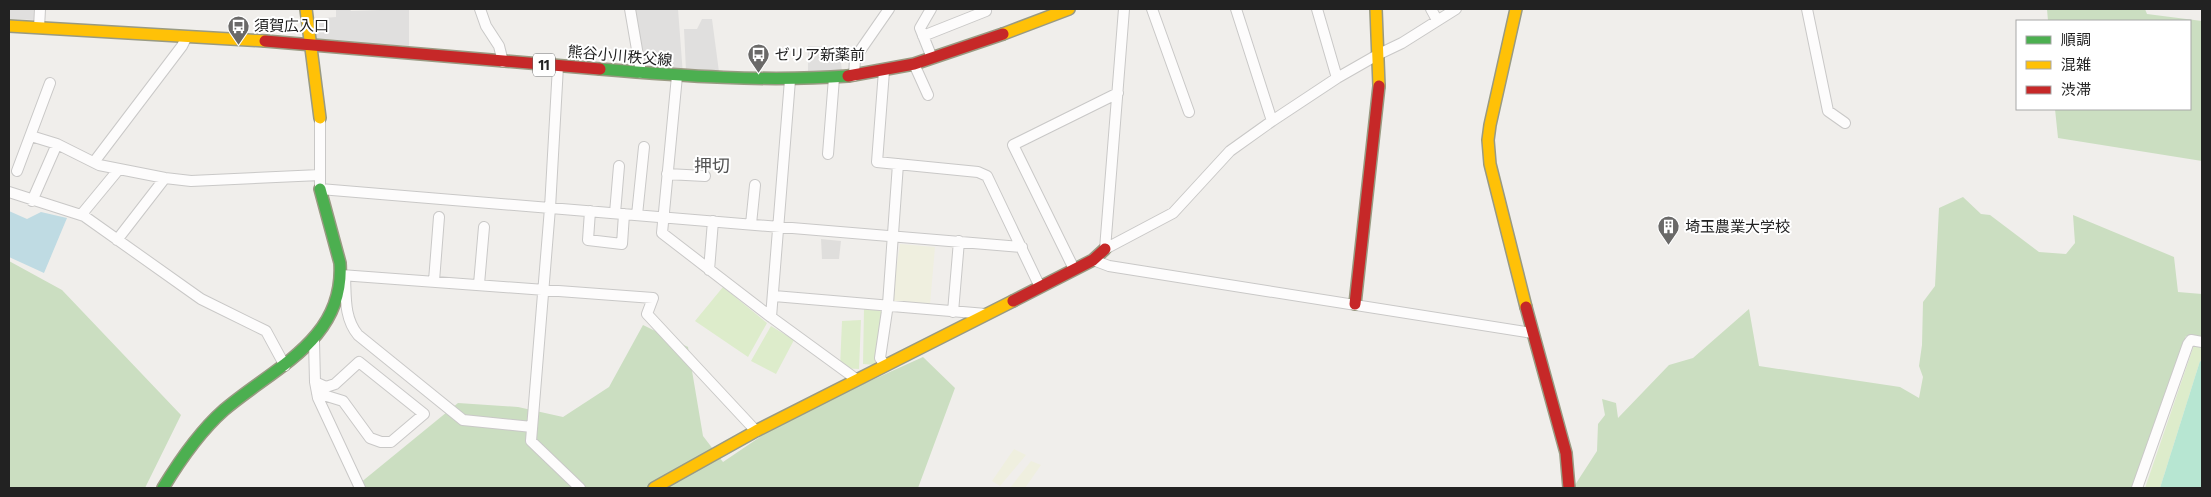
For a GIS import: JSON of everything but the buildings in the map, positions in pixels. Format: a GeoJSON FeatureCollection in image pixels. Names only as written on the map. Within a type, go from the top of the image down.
{"type":"FeatureCollection","features":[{"type":"Feature","properties":{"kind":"street"},"geometry":{"type":"LineString","coordinates":[[39,28],[40,9]]}},
{"type":"Feature","properties":{"kind":"street"},"geometry":{"type":"LineString","coordinates":[[306,9],[320,118],[320,189],[325,211],[336,236],[343,275],[346,308],[351,327],[358,335],[463,420],[532,427]]}},
{"type":"Feature","properties":{"kind":"street"},"geometry":{"type":"LineString","coordinates":[[480,9],[486,26],[493,34],[499,46],[503,62]]}},
{"type":"Feature","properties":{"kind":"street"},"geometry":{"type":"LineString","coordinates":[[630,9],[641,73]]}},
{"type":"Feature","properties":{"kind":"street"},"geometry":{"type":"LineString","coordinates":[[854,76],[855,58],[889,9]]}},
{"type":"Feature","properties":{"kind":"street"},"geometry":{"type":"LineString","coordinates":[[930,9],[920,28],[932,58]]}},
{"type":"Feature","properties":{"kind":"street"},"geometry":{"type":"LineString","coordinates":[[923,36],[985,9]]}},
{"type":"Feature","properties":{"kind":"street","name":"熊谷小川秩父線"},"geometry":{"type":"LineString","coordinates":[[9,26],[311,44],[676,76],[790,80],[854,76],[914,64],[998,36],[1069,9]]}},
{"type":"Feature","properties":{"kind":"street"},"geometry":{"type":"LineString","coordinates":[[1106,249],[1124,9]]}},
{"type":"Feature","properties":{"kind":"street"},"geometry":{"type":"LineString","coordinates":[[1152,9],[1188,112]]}},
{"type":"Feature","properties":{"kind":"street"},"geometry":{"type":"LineString","coordinates":[[1236,9],[1272,121]]}},
{"type":"Feature","properties":{"kind":"street"},"geometry":{"type":"LineString","coordinates":[[1317,9],[1337,78]]}},
{"type":"Feature","properties":{"kind":"street"},"geometry":{"type":"LineString","coordinates":[[1356,304],[1377,112],[1378,54],[1376,9]]}},
{"type":"Feature","properties":{"kind":"street"},"geometry":{"type":"LineString","coordinates":[[1431,9],[1437,20]]}},
{"type":"Feature","properties":{"kind":"street"},"geometry":{"type":"LineString","coordinates":[[654,488],[756,430],[1093,260],[1106,249],[1173,214],[1230,151],[1337,78],[1378,54],[1402,44],[1456,9]]}},
{"type":"Feature","properties":{"kind":"street"},"geometry":{"type":"LineString","coordinates":[[1516,9],[1488,140],[1490,164],[1532,333],[1566,453],[1570,488]]}},
{"type":"Feature","properties":{"kind":"street"},"geometry":{"type":"LineString","coordinates":[[1807,9],[1828,111],[1845,123]]}},
{"type":"Feature","properties":{"kind":"street"},"geometry":{"type":"LineString","coordinates":[[94,162],[182,46],[186,38]]}},
{"type":"Feature","properties":{"kind":"street"},"geometry":{"type":"LineString","coordinates":[[914,64],[928,95]]}},
{"type":"Feature","properties":{"kind":"street"},"geometry":{"type":"LineString","coordinates":[[558,66],[550,208],[531,441],[580,488]]}},
{"type":"Feature","properties":{"kind":"street"},"geometry":{"type":"LineString","coordinates":[[884,71],[877,162],[978,172],[987,176],[1040,287]]}},
{"type":"Feature","properties":{"kind":"street"},"geometry":{"type":"LineString","coordinates":[[676,76],[662,233],[771,317],[856,379]]}},
{"type":"Feature","properties":{"kind":"street"},"geometry":{"type":"LineString","coordinates":[[828,154],[834,78]]}},
{"type":"Feature","properties":{"kind":"street"},"geometry":{"type":"LineString","coordinates":[[771,317],[790,80]]}},
{"type":"Feature","properties":{"kind":"street"},"geometry":{"type":"LineString","coordinates":[[17,171],[50,83]]}},
{"type":"Feature","properties":{"kind":"street"},"geometry":{"type":"LineString","coordinates":[[1074,269],[1012,145],[1118,94]]}},
{"type":"Feature","properties":{"kind":"street"},"geometry":{"type":"LineString","coordinates":[[31,136],[57,144],[94,162],[165,178],[192,181],[320,175]]}},
{"type":"Feature","properties":{"kind":"street"},"geometry":{"type":"LineString","coordinates":[[32,201],[57,144]]}},
{"type":"Feature","properties":{"kind":"street"},"geometry":{"type":"LineString","coordinates":[[637,215],[644,148]]}},
{"type":"Feature","properties":{"kind":"street"},"geometry":{"type":"LineString","coordinates":[[884,364],[880,358],[888,304],[898,164]]}},
{"type":"Feature","properties":{"kind":"street"},"geometry":{"type":"LineString","coordinates":[[590,211],[588,240],[622,244],[618,166]]}},
{"type":"Feature","properties":{"kind":"street"},"geometry":{"type":"LineString","coordinates":[[81,215],[119,168]]}},
{"type":"Feature","properties":{"kind":"street"},"geometry":{"type":"LineString","coordinates":[[667,174],[705,176]]}},
{"type":"Feature","properties":{"kind":"street"},"geometry":{"type":"LineString","coordinates":[[117,240],[165,178]]}},
{"type":"Feature","properties":{"kind":"street"},"geometry":{"type":"LineString","coordinates":[[751,224],[755,184]]}},
{"type":"Feature","properties":{"kind":"street"},"geometry":{"type":"LineString","coordinates":[[320,189],[1022,247]]}},
{"type":"Feature","properties":{"kind":"street"},"geometry":{"type":"LineString","coordinates":[[9,192],[32,201],[81,215],[201,299],[266,331],[285,366]]}},
{"type":"Feature","properties":{"kind":"street"},"geometry":{"type":"LineString","coordinates":[[434,281],[440,217]]}},
{"type":"Feature","properties":{"kind":"street"},"geometry":{"type":"LineString","coordinates":[[709,270],[713,221]]}},
{"type":"Feature","properties":{"kind":"street"},"geometry":{"type":"LineString","coordinates":[[479,284],[484,227]]}},
{"type":"Feature","properties":{"kind":"street"},"geometry":{"type":"LineString","coordinates":[[953,312],[959,241]]}},
{"type":"Feature","properties":{"kind":"street"},"geometry":{"type":"LineString","coordinates":[[1093,260],[1109,266],[1532,333]]}},
{"type":"Feature","properties":{"kind":"street"},"geometry":{"type":"LineString","coordinates":[[343,275],[653,298],[647,314],[756,430]]}},
{"type":"Feature","properties":{"kind":"street"},"geometry":{"type":"LineString","coordinates":[[163,488],[178,464],[206,428],[224,411],[285,366],[314,341],[334,307],[343,275]]}},
{"type":"Feature","properties":{"kind":"street"},"geometry":{"type":"LineString","coordinates":[[774,296],[888,304],[987,314]]}},
{"type":"Feature","properties":{"kind":"street"},"geometry":{"type":"LineString","coordinates":[[2137,488],[2188,344],[2191,340],[2202,342]]}},
{"type":"Feature","properties":{"kind":"street"},"geometry":{"type":"LineString","coordinates":[[314,341],[317,393],[354,480],[360,488]]}},
{"type":"Feature","properties":{"kind":"street"},"geometry":{"type":"LineString","coordinates":[[315,382],[326,387],[335,384],[359,362],[424,414],[391,442],[380,442],[370,438],[343,401],[317,393]]}},
{"type":"Feature","properties":{"kind":"shaded area"},"geometry":{"type":"Polygon","coordinates":[[[9,9],[36,9],[36,20],[9,19],[9,9]]]}},
{"type":"Feature","properties":{"kind":"shaded area"},"geometry":{"type":"Polygon","coordinates":[[[336,9],[350,9],[351,11],[409,9],[409,46],[315,40],[312,19],[336,17],[336,9]]]}},
{"type":"Feature","properties":{"kind":"shaded area"},"geometry":{"type":"Polygon","coordinates":[[[633,9],[678,9],[683,75],[646,71],[642,62],[633,9]]]}},
{"type":"Feature","properties":{"kind":"shaded area"},"geometry":{"type":"Polygon","coordinates":[[[702,19],[712,19],[719,72],[686,71],[684,29],[697,29],[702,19]]]}},
{"type":"Feature","properties":{"kind":"shaded area"},"geometry":{"type":"Polygon","coordinates":[[[808,46],[839,47],[842,71],[808,72],[808,46]]]}},
{"type":"Feature","properties":{"kind":"shaded area"},"geometry":{"type":"Polygon","coordinates":[[[821,239],[841,241],[839,259],[822,259],[821,239]]]}},
{"type":"Feature","properties":{"kind":"green space"},"geometry":{"type":"Polygon","coordinates":[[[2047,9],[2145,9],[2147,14],[2202,21],[2202,161],[2058,138],[2055,110],[2191,110],[2191,20],[2048,20],[2047,9]]]}},
{"type":"Feature","properties":{"kind":"green space"},"geometry":{"type":"Polygon","coordinates":[[[1963,197],[1981,214],[1990,215],[2039,252],[2066,254],[2075,243],[2073,215],[2174,257],[2178,292],[2202,294],[2202,338],[2186,336],[2134,488],[1573,488],[1597,451],[1598,424],[1605,415],[1602,399],[1616,403],[1618,418],[1669,365],[1693,358],[1749,309],[1759,366],[1900,387],[1919,398],[1923,377],[1919,366],[1922,345],[1923,302],[1935,286],[1939,208],[1963,197]]]}},
{"type":"Feature","properties":{"kind":"green space"},"geometry":{"type":"Polygon","coordinates":[[[900,244],[935,247],[930,305],[891,303],[900,244]]]}},
{"type":"Feature","properties":{"kind":"green space"},"geometry":{"type":"Polygon","coordinates":[[[9,261],[62,290],[181,415],[145,488],[9,488],[9,261]]]}},
{"type":"Feature","properties":{"kind":"green space"},"geometry":{"type":"Polygon","coordinates":[[[723,287],[767,323],[748,357],[695,321],[723,287]]]}},
{"type":"Feature","properties":{"kind":"green space"},"geometry":{"type":"Polygon","coordinates":[[[882,307],[875,365],[863,364],[864,308],[882,307]]]}},
{"type":"Feature","properties":{"kind":"green space"},"geometry":{"type":"Polygon","coordinates":[[[861,320],[859,369],[840,368],[842,321],[861,320]]]}},
{"type":"Feature","properties":{"kind":"green space"},"geometry":{"type":"Polygon","coordinates":[[[643,325],[688,347],[703,436],[723,462],[788,418],[923,357],[955,388],[918,488],[354,488],[458,403],[518,407],[563,417],[609,387],[643,325]]]}},
{"type":"Feature","properties":{"kind":"green space"},"geometry":{"type":"Polygon","coordinates":[[[771,326],[794,340],[776,374],[751,361],[771,326]]]}},
{"type":"Feature","properties":{"kind":"green space"},"geometry":{"type":"Polygon","coordinates":[[[2194,345],[2202,346],[2202,362],[2200,361],[2160,488],[2145,488],[2194,345]]]}},
{"type":"Feature","properties":{"kind":"green space"},"geometry":{"type":"Polygon","coordinates":[[[2200,361],[2202,362],[2202,488],[2160,488],[2200,361]]]}},
{"type":"Feature","properties":{"kind":"green space"},"geometry":{"type":"Polygon","coordinates":[[[1014,449],[1026,455],[1000,486],[992,481],[1014,449]]]}},
{"type":"Feature","properties":{"kind":"green space"},"geometry":{"type":"Polygon","coordinates":[[[1031,461],[1041,465],[1025,488],[1010,488],[1031,461]]]}},
{"type":"Feature","properties":{"kind":"water"},"geometry":{"type":"Polygon","coordinates":[[[9,211],[27,219],[41,212],[67,218],[44,273],[9,257],[9,211]]]}},
{"type":"Feature","properties":{"kind":"traffic: fast"},"geometry":{"type":"LineString","coordinates":[[600,69],[693,76],[755,78],[848,76]]}},
{"type":"Feature","properties":{"kind":"traffic: fast"},"geometry":{"type":"LineString","coordinates":[[163,488],[190,447],[206,428],[224,410],[302,350],[331,313],[338,290],[340,263],[320,189]]}},
{"type":"Feature","properties":{"kind":"traffic: slow"},"geometry":{"type":"LineString","coordinates":[[306,9],[320,118]]}},
{"type":"Feature","properties":{"kind":"traffic: slow"},"geometry":{"type":"LineString","coordinates":[[1003,34],[1069,9]]}},
{"type":"Feature","properties":{"kind":"traffic: slow"},"geometry":{"type":"LineString","coordinates":[[1376,9],[1379,86]]}},
{"type":"Feature","properties":{"kind":"traffic: slow"},"geometry":{"type":"LineString","coordinates":[[1516,9],[1488,140],[1490,164],[1526,307]]}},
{"type":"Feature","properties":{"kind":"traffic: slow"},"geometry":{"type":"LineString","coordinates":[[9,26],[265,41]]}},
{"type":"Feature","properties":{"kind":"traffic: slow"},"geometry":{"type":"LineString","coordinates":[[654,488],[756,431],[1013,301]]}},
{"type":"Feature","properties":{"kind":"traffic: jam"},"geometry":{"type":"LineString","coordinates":[[848,76],[914,64],[1003,34]]}},
{"type":"Feature","properties":{"kind":"traffic: jam"},"geometry":{"type":"LineString","coordinates":[[265,41],[600,69]]}},
{"type":"Feature","properties":{"kind":"traffic: jam"},"geometry":{"type":"LineString","coordinates":[[1355,304],[1379,86]]}},
{"type":"Feature","properties":{"kind":"traffic: jam"},"geometry":{"type":"LineString","coordinates":[[1013,301],[1093,260],[1105,249]]}},
{"type":"Feature","properties":{"kind":"traffic: jam"},"geometry":{"type":"LineString","coordinates":[[1526,307],[1566,453],[1569,488]]}},
{"type":"Feature","properties":{"kind":"place","name":"須賀広入口"},"geometry":{"type":"Point","coordinates":[238,45]}},
{"type":"Feature","properties":{"kind":"place","name":"ゼリア新薬前"},"geometry":{"type":"Point","coordinates":[759,74]}},
{"type":"Feature","properties":{"kind":"place","name":"埼玉農業大学校"},"geometry":{"type":"Point","coordinates":[1669,246]}},
{"type":"Feature","properties":{"kind":"district","name":"押切"},"geometry":{"type":"Point","coordinates":[712,166]}}]}
